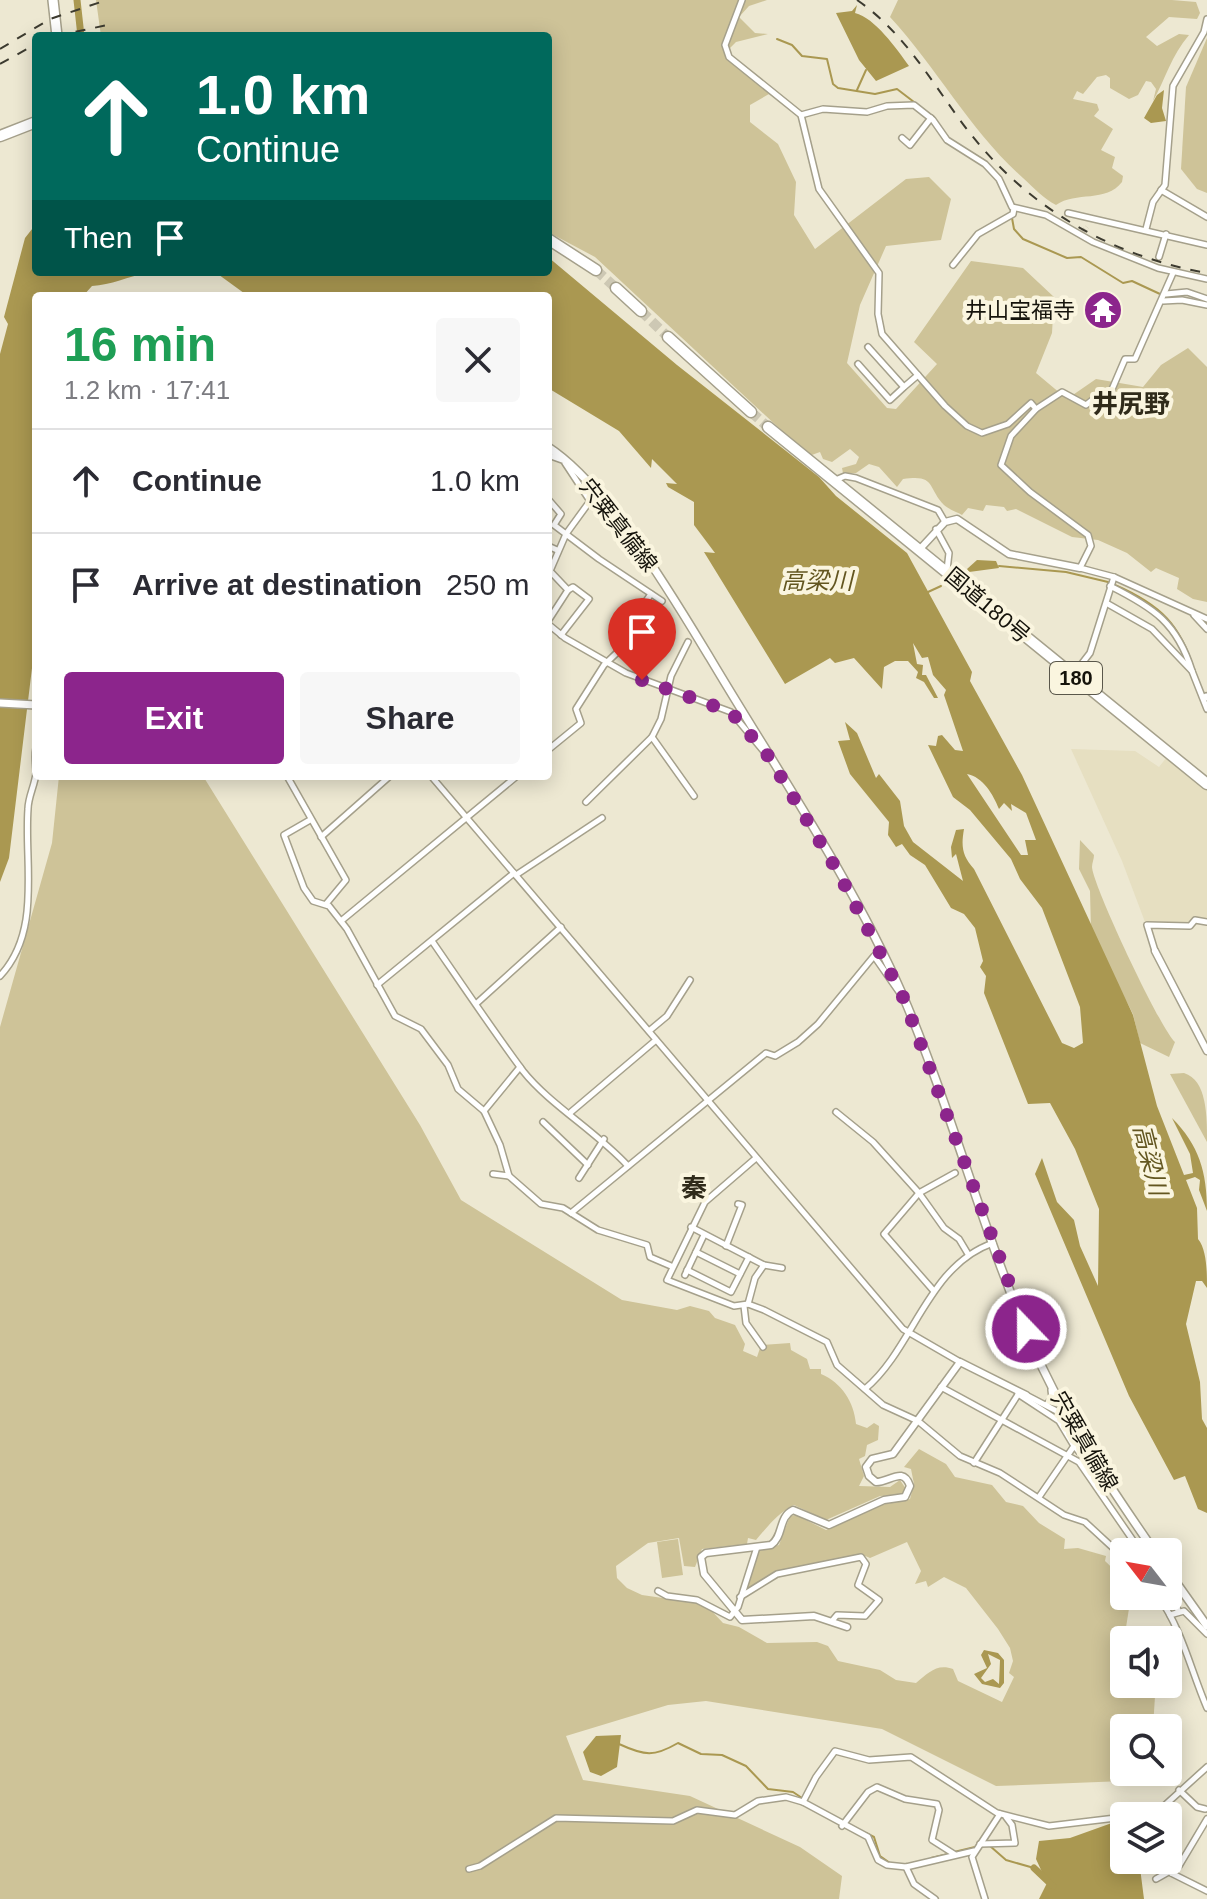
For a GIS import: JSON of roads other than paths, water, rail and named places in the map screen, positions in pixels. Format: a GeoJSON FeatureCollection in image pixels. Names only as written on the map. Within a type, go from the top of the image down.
{"type":"FeatureCollection","features":[{"type":"Feature","properties":{"kind":"highway"},"geometry":{"type":"LineString","coordinates":[[0,136],[32,124]]}},
{"type":"Feature","properties":{"kind":"highway"},"geometry":{"type":"LineString","coordinates":[[552,242],[596,270]]}},
{"type":"Feature","properties":{"kind":"highway"},"geometry":{"type":"LineString","coordinates":[[616,288],[641,311]]}},
{"type":"Feature","properties":{"kind":"highway"},"geometry":{"type":"LineString","coordinates":[[668,337],[750,411]]}},
{"type":"Feature","properties":{"kind":"highway","name":"国道180号"},"geometry":{"type":"LineString","coordinates":[[768,427],[1207,784]]}},
{"type":"Feature","properties":{"kind":"main road"},"geometry":{"type":"LineString","coordinates":[[53,0],[57,32]]}},
{"type":"Feature","properties":{"kind":"main road","name":"宍粟真備線"},"geometry":{"type":"LineString","coordinates":[[552,450],[592,487],[655,571],[864,916],[904,999],[993,1243],[1042,1366],[1060,1404],[1146,1538]]}},
{"type":"Feature","properties":{"kind":"main road"},"geometry":{"type":"LineString","coordinates":[[0,703],[32,705]]}},
{"type":"Feature","properties":{"kind":"main road"},"geometry":{"type":"LineString","coordinates":[[1182,1591],[1207,1626]]}},
{"type":"Feature","properties":{"kind":"street"},"geometry":{"type":"LineString","coordinates":[[742,0],[725,45],[729,57],[801,115],[819,189],[879,273],[879,328],[955,416],[982,433],[1008,424],[1031,403],[1036,409]]}},
{"type":"Feature","properties":{"kind":"street"},"geometry":{"type":"LineString","coordinates":[[1146,229],[1153,202],[1165,185],[1173,86],[1204,32],[1207,19]]}},
{"type":"Feature","properties":{"kind":"street"},"geometry":{"type":"LineString","coordinates":[[801,115],[823,109],[867,112],[887,106],[914,105],[931,118],[947,140],[980,159],[995,174],[1012,210]]}},
{"type":"Feature","properties":{"kind":"street"},"geometry":{"type":"LineString","coordinates":[[902,138],[910,145],[931,118]]}},
{"type":"Feature","properties":{"kind":"street"},"geometry":{"type":"LineString","coordinates":[[1161,190],[1207,217]]}},
{"type":"Feature","properties":{"kind":"street"},"geometry":{"type":"LineString","coordinates":[[953,265],[978,234],[1012,210],[1046,215],[1082,234],[1157,263],[1173,273],[1207,279]]}},
{"type":"Feature","properties":{"kind":"street"},"geometry":{"type":"LineString","coordinates":[[1068,213],[1207,245]]}},
{"type":"Feature","properties":{"kind":"street"},"geometry":{"type":"LineString","coordinates":[[1087,227],[1091,217]]}},
{"type":"Feature","properties":{"kind":"street"},"geometry":{"type":"LineString","coordinates":[[1157,263],[1166,234]]}},
{"type":"Feature","properties":{"kind":"street"},"geometry":{"type":"LineString","coordinates":[[1080,568],[1091,546],[1088,535],[1030,492],[1001,465],[1011,436],[1036,409],[1062,392],[1086,405],[1096,397],[1110,394],[1125,359],[1135,359],[1173,273]]}},
{"type":"Feature","properties":{"kind":"street"},"geometry":{"type":"LineString","coordinates":[[1165,297],[1187,292],[1207,302]]}},
{"type":"Feature","properties":{"kind":"street"},"geometry":{"type":"LineString","coordinates":[[868,347],[905,386]]}},
{"type":"Feature","properties":{"kind":"street"},"geometry":{"type":"LineString","coordinates":[[858,364],[890,400],[918,375]]}},
{"type":"Feature","properties":{"kind":"street"},"geometry":{"type":"LineString","coordinates":[[552,456],[564,460],[590,501],[566,534],[552,567]]}},
{"type":"Feature","properties":{"kind":"street"},"geometry":{"type":"LineString","coordinates":[[833,481],[845,476],[856,478],[938,510],[945,522]]}},
{"type":"Feature","properties":{"kind":"street"},"geometry":{"type":"LineString","coordinates":[[552,504],[561,514],[554,525],[662,601]]}},
{"type":"Feature","properties":{"kind":"street"},"geometry":{"type":"LineString","coordinates":[[920,549],[945,522],[962,520],[991,544],[1018,558],[1114,577],[1207,619]]}},
{"type":"Feature","properties":{"kind":"street"},"geometry":{"type":"LineString","coordinates":[[936,529],[949,553],[946,571]]}},
{"type":"Feature","properties":{"kind":"street"},"geometry":{"type":"LineString","coordinates":[[552,548],[557,550]]}},
{"type":"Feature","properties":{"kind":"street"},"geometry":{"type":"LineString","coordinates":[[552,576],[568,590]]}},
{"type":"Feature","properties":{"kind":"street"},"geometry":{"type":"LineString","coordinates":[[1114,577],[1104,600],[1143,621],[1191,671]]}},
{"type":"Feature","properties":{"kind":"street"},"geometry":{"type":"LineString","coordinates":[[1110,586],[1149,607],[1177,632],[1191,671],[1205,697],[1207,709]]}},
{"type":"Feature","properties":{"kind":"street"},"geometry":{"type":"LineString","coordinates":[[552,616],[573,587],[589,599],[561,635]]}},
{"type":"Feature","properties":{"kind":"street"},"geometry":{"type":"LineString","coordinates":[[552,747],[581,723],[576,709],[606,662],[624,646],[633,619],[651,594]]}},
{"type":"Feature","properties":{"kind":"street"},"geometry":{"type":"LineString","coordinates":[[1073,675],[1090,653],[1108,604]]}},
{"type":"Feature","properties":{"kind":"street"},"geometry":{"type":"LineString","coordinates":[[1194,614],[1207,629]]}},
{"type":"Feature","properties":{"kind":"street"},"geometry":{"type":"LineString","coordinates":[[552,627],[606,662],[667,690],[731,712],[769,757]]}},
{"type":"Feature","properties":{"kind":"street"},"geometry":{"type":"LineString","coordinates":[[586,802],[652,737],[661,719],[667,690],[688,642]]}},
{"type":"Feature","properties":{"kind":"street"},"geometry":{"type":"LineString","coordinates":[[652,737],[694,796]]}},
{"type":"Feature","properties":{"kind":"street"},"geometry":{"type":"LineString","coordinates":[[0,976],[15,955],[27,912],[28,806],[34,780]]}},
{"type":"Feature","properties":{"kind":"street"},"geometry":{"type":"LineString","coordinates":[[290,780],[346,880],[326,905]]}},
{"type":"Feature","properties":{"kind":"street"},"geometry":{"type":"LineString","coordinates":[[321,837],[385,780]]}},
{"type":"Feature","properties":{"kind":"street"},"geometry":{"type":"LineString","coordinates":[[434,780],[907,1332],[1069,1418]]}},
{"type":"Feature","properties":{"kind":"street"},"geometry":{"type":"LineString","coordinates":[[341,921],[512,780]]}},
{"type":"Feature","properties":{"kind":"street"},"geometry":{"type":"LineString","coordinates":[[377,985],[515,874],[602,818]]}},
{"type":"Feature","properties":{"kind":"street"},"geometry":{"type":"LineString","coordinates":[[310,820],[284,835],[304,888],[313,901],[326,905],[341,921],[367,961],[395,1016],[421,1029],[448,1065],[458,1089],[484,1111],[509,1176],[541,1204],[559,1206],[598,1230],[647,1245],[650,1257],[671,1266]]}},
{"type":"Feature","properties":{"kind":"street"},"geometry":{"type":"LineString","coordinates":[[1207,922],[1195,920],[1190,926],[1147,925],[1155,951],[1207,1051]]}},
{"type":"Feature","properties":{"kind":"street"},"geometry":{"type":"LineString","coordinates":[[477,1003],[561,927]]}},
{"type":"Feature","properties":{"kind":"street"},"geometry":{"type":"LineString","coordinates":[[432,941],[520,1067],[555,1103],[604,1139],[628,1166]]}},
{"type":"Feature","properties":{"kind":"street"},"geometry":{"type":"LineString","coordinates":[[571,1213],[766,1053],[775,1056],[798,1042],[836,1005],[874,956],[904,999]]}},
{"type":"Feature","properties":{"kind":"street"},"geometry":{"type":"LineString","coordinates":[[649,1031],[667,1016],[690,980]]}},
{"type":"Feature","properties":{"kind":"street"},"geometry":{"type":"LineString","coordinates":[[571,1112],[656,1040]]}},
{"type":"Feature","properties":{"kind":"street"},"geometry":{"type":"LineString","coordinates":[[484,1111],[520,1067]]}},
{"type":"Feature","properties":{"kind":"street"},"geometry":{"type":"LineString","coordinates":[[836,1112],[873,1142],[919,1193],[944,1228],[959,1239],[968,1254]]}},
{"type":"Feature","properties":{"kind":"street"},"geometry":{"type":"LineString","coordinates":[[543,1122],[588,1165]]}},
{"type":"Feature","properties":{"kind":"street"},"geometry":{"type":"LineString","coordinates":[[579,1178],[604,1139]]}},
{"type":"Feature","properties":{"kind":"street"},"geometry":{"type":"LineString","coordinates":[[756,1158],[710,1196],[671,1266],[667,1280],[718,1300],[746,1305],[789,1320],[812,1337],[827,1342],[834,1361],[883,1405],[918,1421],[940,1437],[953,1452],[1000,1473],[1064,1515],[1089,1524],[1110,1544]]}},
{"type":"Feature","properties":{"kind":"street"},"geometry":{"type":"LineString","coordinates":[[933,1290],[884,1237],[903,1208],[919,1193],[955,1173]]}},
{"type":"Feature","properties":{"kind":"street"},"geometry":{"type":"LineString","coordinates":[[493,1174],[509,1176]]}},
{"type":"Feature","properties":{"kind":"street"},"geometry":{"type":"LineString","coordinates":[[726,1246],[742,1205],[738,1204]]}},
{"type":"Feature","properties":{"kind":"street"},"geometry":{"type":"LineString","coordinates":[[691,1227],[764,1265],[782,1268]]}},
{"type":"Feature","properties":{"kind":"street"},"geometry":{"type":"LineString","coordinates":[[704,1235],[686,1272],[731,1292],[749,1257]]}},
{"type":"Feature","properties":{"kind":"street"},"geometry":{"type":"LineString","coordinates":[[865,1389],[933,1290],[968,1254],[993,1243]]}},
{"type":"Feature","properties":{"kind":"street"},"geometry":{"type":"LineString","coordinates":[[696,1252],[740,1274]]}},
{"type":"Feature","properties":{"kind":"street"},"geometry":{"type":"LineString","coordinates":[[763,1347],[746,1323],[746,1305],[755,1278],[764,1265]]}},
{"type":"Feature","properties":{"kind":"street"},"geometry":{"type":"LineString","coordinates":[[847,1627],[814,1616],[742,1620],[704,1574],[700,1560],[706,1553],[774,1543],[783,1517],[793,1510],[829,1525],[884,1500],[905,1497],[910,1486],[905,1478],[898,1475],[876,1482],[869,1476],[866,1467],[872,1459],[893,1454],[960,1362]]}},
{"type":"Feature","properties":{"kind":"street"},"geometry":{"type":"LineString","coordinates":[[1042,1366],[1052,1395],[1048,1406]]}},
{"type":"Feature","properties":{"kind":"street"},"geometry":{"type":"LineString","coordinates":[[941,1387],[1081,1464],[1131,1538]]}},
{"type":"Feature","properties":{"kind":"street"},"geometry":{"type":"LineString","coordinates":[[974,1463],[1021,1394]]}},
{"type":"Feature","properties":{"kind":"street"},"geometry":{"type":"LineString","coordinates":[[1021,1394],[1059,1421],[1074,1446],[1107,1481]]}},
{"type":"Feature","properties":{"kind":"street"},"geometry":{"type":"LineString","coordinates":[[1048,1406],[1060,1404]]}},
{"type":"Feature","properties":{"kind":"street"},"geometry":{"type":"LineString","coordinates":[[1039,1497],[1074,1446]]}},
{"type":"Feature","properties":{"kind":"street"},"geometry":{"type":"LineString","coordinates":[[658,1591],[667,1596],[697,1600],[727,1618],[735,1614],[757,1547]]}},
{"type":"Feature","properties":{"kind":"street"},"geometry":{"type":"LineString","coordinates":[[740,1597],[777,1574],[861,1557],[866,1564],[858,1585],[879,1600],[865,1616],[837,1615],[832,1621]]}},
{"type":"Feature","properties":{"kind":"street"},"geometry":{"type":"LineString","coordinates":[[1167,1610],[1207,1708]]}},
{"type":"Feature","properties":{"kind":"street"},"geometry":{"type":"LineString","coordinates":[[1170,1615],[1178,1610],[1186,1613],[1207,1634]]}},
{"type":"Feature","properties":{"kind":"street"},"geometry":{"type":"LineString","coordinates":[[803,1802],[835,1751],[849,1757],[877,1760],[911,1757],[1003,1815],[1012,1825],[1015,1843],[980,1844]]}},
{"type":"Feature","properties":{"kind":"street"},"geometry":{"type":"LineString","coordinates":[[1167,1802],[1207,1767]]}},
{"type":"Feature","properties":{"kind":"street"},"geometry":{"type":"LineString","coordinates":[[842,1826],[868,1792],[877,1787],[905,1799],[937,1804],[939,1810],[932,1840],[953,1853]]}},
{"type":"Feature","properties":{"kind":"street"},"geometry":{"type":"LineString","coordinates":[[1179,1790],[1197,1807],[1206,1807]]}},
{"type":"Feature","properties":{"kind":"street"},"geometry":{"type":"LineString","coordinates":[[469,1869],[480,1866],[546,1822],[563,1817],[673,1821],[697,1810],[735,1815],[758,1801],[776,1798],[803,1802],[842,1826],[868,1837],[878,1860],[887,1865],[906,1867],[953,1853],[974,1851]]}},
{"type":"Feature","properties":{"kind":"street"},"geometry":{"type":"LineString","coordinates":[[1003,1815],[1061,1828],[1110,1820]]}},
{"type":"Feature","properties":{"kind":"street"},"geometry":{"type":"LineString","coordinates":[[985,1899],[972,1857],[1003,1815]]}},
{"type":"Feature","properties":{"kind":"street"},"geometry":{"type":"LineString","coordinates":[[1182,1863],[1207,1819]]}},
{"type":"Feature","properties":{"kind":"street"},"geometry":{"type":"LineString","coordinates":[[906,1867],[914,1884],[935,1899]]}},
{"type":"Feature","properties":{"kind":"street"},"geometry":{"type":"LineString","coordinates":[[1156,1879],[1168,1874]]}},
{"type":"Feature","properties":{"kind":"street"},"geometry":{"type":"LineString","coordinates":[[1173,1874],[1207,1891]]}},
{"type":"Feature","properties":{"kind":"water"},"geometry":{"type":"Polygon","coordinates":[[[857,5],[855,13],[877,27],[909,66],[876,81],[859,60],[836,13],[852,11],[857,5]]]}},
{"type":"Feature","properties":{"kind":"water"},"geometry":{"type":"Polygon","coordinates":[[[1164,90],[1162,108],[1166,121],[1151,123],[1144,118],[1157,95],[1164,90]]]}},
{"type":"Feature","properties":{"kind":"water"},"geometry":{"type":"Polygon","coordinates":[[[32,229],[32,276],[134,276],[92,286],[87,292],[32,292],[32,668],[9,858],[0,882],[0,354],[8,324],[4,317],[25,238],[32,229]]]}},
{"type":"Feature","properties":{"kind":"water","name":"高梁川"},"geometry":{"type":"Polygon","coordinates":[[[552,260],[677,365],[819,477],[836,496],[907,553],[972,672],[970,681],[1022,775],[1133,1015],[1157,1106],[1184,1175],[1193,1173],[1190,1154],[1172,1118],[1189,1138],[1200,1160],[1207,1211],[1199,1190],[1200,1180],[1195,1177],[1186,1180],[1197,1208],[1198,1239],[1205,1255],[1207,1288],[1202,1281],[1196,1281],[1186,1324],[1200,1382],[1202,1419],[1207,1428],[1207,1513],[1198,1509],[1185,1476],[1174,1480],[1129,1396],[1035,1174],[1042,1158],[1057,1202],[1074,1220],[1080,1246],[1098,1286],[1099,1209],[1075,1149],[1050,1103],[1028,1104],[984,993],[986,976],[980,967],[983,961],[975,928],[964,914],[951,908],[925,865],[910,855],[902,844],[896,847],[888,835],[889,822],[850,774],[838,741],[850,740],[845,722],[857,733],[876,778],[879,774],[900,801],[904,826],[913,842],[963,881],[956,854],[952,858],[951,847],[956,830],[964,829],[965,855],[1062,1043],[1074,1048],[1083,1043],[1080,1007],[1042,908],[1020,879],[1011,859],[970,810],[953,797],[928,745],[936,746],[938,736],[942,735],[955,750],[963,751],[944,695],[946,690],[933,675],[928,657],[922,658],[913,643],[917,664],[923,665],[922,675],[926,675],[938,698],[934,698],[924,682],[916,678],[918,672],[908,661],[895,661],[884,667],[882,689],[854,658],[835,663],[830,658],[785,684],[704,552],[715,553],[694,525],[694,502],[668,487],[666,483],[677,484],[652,459],[651,468],[619,431],[552,390],[552,292],[242,292],[220,276],[552,276],[552,260]],[[967,774],[1021,855],[1028,855],[1025,840],[1036,840],[1026,813],[1011,804],[1012,811],[1004,803],[999,809],[987,787],[967,774]]]}},
{"type":"Feature","properties":{"kind":"water"},"geometry":{"type":"Polygon","coordinates":[[[977,560],[996,561],[999,568],[969,572],[967,569],[977,560]]]}},
{"type":"Feature","properties":{"kind":"water"},"geometry":{"type":"Polygon","coordinates":[[[984,1650],[998,1653],[1004,1660],[1004,1683],[1000,1688],[982,1684],[974,1674],[987,1668],[981,1655],[984,1650]],[[988,1654],[991,1664],[981,1678],[985,1682],[993,1679],[999,1684],[1000,1660],[988,1654]]]}},
{"type":"Feature","properties":{"kind":"water"},"geometry":{"type":"Polygon","coordinates":[[[621,1735],[617,1767],[601,1776],[590,1772],[583,1752],[596,1736],[621,1735]]]}},
{"type":"Feature","properties":{"kind":"water"},"geometry":{"type":"Polygon","coordinates":[[[1110,1824],[1110,1874],[1141,1874],[1144,1899],[1039,1899],[1047,1883],[1036,1859],[1039,1841],[1070,1838],[1110,1824]]]}},
{"type":"Feature","properties":{"kind":"waterway"},"geometry":{"type":"LineString","coordinates":[[77,0],[81,32]]}},
{"type":"Feature","properties":{"kind":"waterway"},"geometry":{"type":"LineString","coordinates":[[777,39],[792,45],[802,56],[827,59],[833,84],[838,88],[875,94],[897,89],[931,115]]}},
{"type":"Feature","properties":{"kind":"waterway"},"geometry":{"type":"LineString","coordinates":[[857,90],[866,70]]}},
{"type":"Feature","properties":{"kind":"waterway"},"geometry":{"type":"LineString","coordinates":[[962,147],[984,160]]}},
{"type":"Feature","properties":{"kind":"waterway"},"geometry":{"type":"LineString","coordinates":[[1012,218],[1014,229],[1023,239],[1067,258],[1081,257],[1123,283],[1132,281],[1160,294]]}},
{"type":"Feature","properties":{"kind":"waterway"},"geometry":{"type":"LineString","coordinates":[[1166,297],[1179,295]]}},
{"type":"Feature","properties":{"kind":"waterway"},"geometry":{"type":"LineString","coordinates":[[999,566],[1066,572],[1108,582]]}},
{"type":"Feature","properties":{"kind":"waterway"},"geometry":{"type":"LineString","coordinates":[[1115,585],[1145,600],[1167,618],[1183,642],[1195,673]]}},
{"type":"Feature","properties":{"kind":"waterway"},"geometry":{"type":"LineString","coordinates":[[928,592],[941,586]]}},
{"type":"Feature","properties":{"kind":"waterway"},"geometry":{"type":"LineString","coordinates":[[1191,674],[1203,705]]}},
{"type":"Feature","properties":{"kind":"waterway"},"geometry":{"type":"LineString","coordinates":[[619,1744],[649,1753],[678,1743],[701,1754],[722,1755],[746,1766],[768,1789],[793,1792],[811,1804]]}},
{"type":"Feature","properties":{"kind":"waterway"},"geometry":{"type":"LineString","coordinates":[[866,1833],[874,1837],[880,1856],[890,1863]]}},
{"type":"Feature","properties":{"kind":"waterway"},"geometry":{"type":"LineString","coordinates":[[990,1846],[1006,1860],[1034,1868]]}},
{"type":"Feature","properties":{"kind":"waterway"},"geometry":{"type":"LineString","coordinates":[[954,1852],[975,1847]]}},
{"type":"Feature","properties":{"kind":"waterway"},"geometry":{"type":"LineString","coordinates":[[931,1858],[948,1854]]}},
{"type":"Feature","properties":{"kind":"waterway"},"geometry":{"type":"LineString","coordinates":[[896,1864],[910,1864]]}},
{"type":"Feature","properties":{"kind":"waterway"},"geometry":{"type":"LineString","coordinates":[[1034,1868],[1053,1886]]}},
{"type":"Feature","properties":{"kind":"tunnel"},"geometry":{"type":"LineString","coordinates":[[1082,233],[1087,227]]}},
{"type":"Feature","properties":{"kind":"tunnel"},"geometry":{"type":"LineString","coordinates":[[596,270],[616,288]]}},
{"type":"Feature","properties":{"kind":"tunnel"},"geometry":{"type":"LineString","coordinates":[[641,311],[668,337]]}},
{"type":"Feature","properties":{"kind":"tunnel"},"geometry":{"type":"LineString","coordinates":[[751,412],[768,427]]}},
{"type":"Feature","properties":{"kind":"railway"},"geometry":{"type":"LineString","coordinates":[[857,0],[901,40],[984,150],[1038,200],[1100,239],[1170,265],[1207,273]]}},
{"type":"Feature","properties":{"kind":"railway"},"geometry":{"type":"LineString","coordinates":[[0,49],[50,19],[101,2]]}},
{"type":"Feature","properties":{"kind":"railway"},"geometry":{"type":"LineString","coordinates":[[75,32],[112,24]]}},
{"type":"Feature","properties":{"kind":"railway"},"geometry":{"type":"LineString","coordinates":[[0,64],[32,46]]}},
{"type":"Feature","properties":{"kind":"place","name":"井山宝福寺"},"geometry":{"type":"Point","coordinates":[1103,310]}},
{"type":"Feature","properties":{"kind":"district","name":"井尻野"},"geometry":{"type":"Point","coordinates":[1131,404]}},
{"type":"Feature","properties":{"kind":"district","name":"秦"},"geometry":{"type":"Point","coordinates":[694,1188]}}]}
